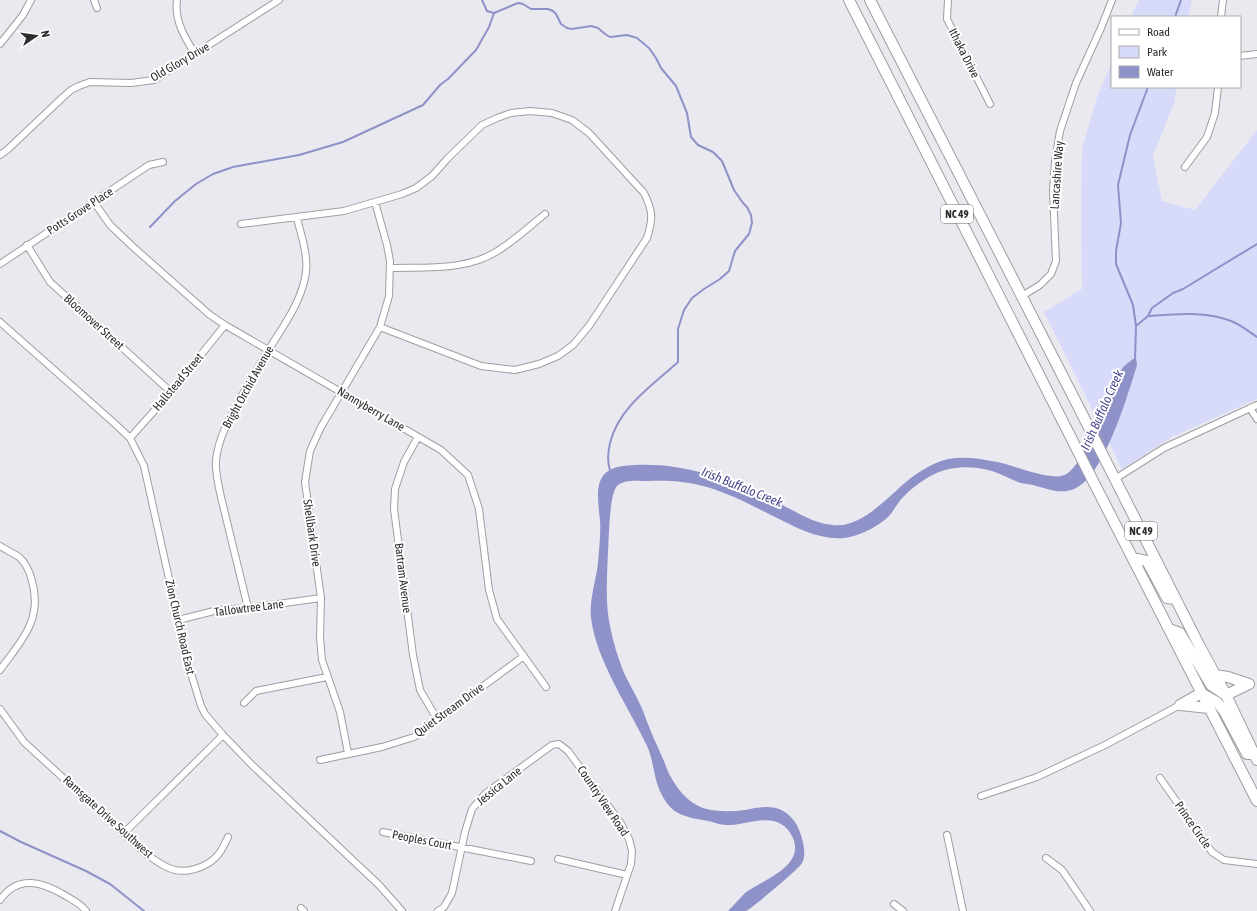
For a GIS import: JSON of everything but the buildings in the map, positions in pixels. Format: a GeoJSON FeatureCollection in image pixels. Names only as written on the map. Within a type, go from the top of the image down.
{"type":"FeatureCollection","features":[{"type":"Feature","properties":{"kind":"highway","name":"NC 49"},"geometry":{"type":"LineString","coordinates":[[849,0],[1257,801]]}},
{"type":"Feature","properties":{"kind":"highway","name":"NC 49"},"geometry":{"type":"LineString","coordinates":[[870,0],[1175,599],[1214,675],[1226,695],[1256,757]]}},
{"type":"Feature","properties":{"kind":"highway"},"geometry":{"type":"LineString","coordinates":[[1134,561],[1138,559],[1147,561],[1167,598],[1175,599]]}},
{"type":"Feature","properties":{"kind":"highway"},"geometry":{"type":"LineString","coordinates":[[1169,629],[1180,633],[1211,685],[1226,695],[1249,684],[1228,677],[1214,675]]}},
{"type":"Feature","properties":{"kind":"highway"},"geometry":{"type":"LineString","coordinates":[[1180,705],[1201,693],[1217,702],[1224,711],[1246,754],[1256,757]]}},
{"type":"Feature","properties":{"kind":"highway"},"geometry":{"type":"LineString","coordinates":[[1180,705],[1209,708]]}},
{"type":"Feature","properties":{"kind":"street"},"geometry":{"type":"LineString","coordinates":[[0,44],[23,15],[30,0]]}},
{"type":"Feature","properties":{"kind":"street"},"geometry":{"type":"LineString","coordinates":[[94,0],[97,8]]}},
{"type":"Feature","properties":{"kind":"street"},"geometry":{"type":"LineString","coordinates":[[177,0],[176,8],[178,20],[186,38],[196,54]]}},
{"type":"Feature","properties":{"kind":"street","name":"Old Glory Drive"},"geometry":{"type":"LineString","coordinates":[[0,155],[71,90],[90,82],[131,83],[154,80],[280,0]]}},
{"type":"Feature","properties":{"kind":"street","name":"Ithaka Drive"},"geometry":{"type":"LineString","coordinates":[[948,0],[947,19],[990,104]]}},
{"type":"Feature","properties":{"kind":"street","name":"Lancashire Way"},"geometry":{"type":"LineString","coordinates":[[1022,296],[1040,285],[1051,274],[1056,261],[1053,191],[1055,161],[1060,132],[1076,83],[1112,0]]}},
{"type":"Feature","properties":{"kind":"street"},"geometry":{"type":"LineString","coordinates":[[1221,16],[1223,0]]}},
{"type":"Feature","properties":{"kind":"street"},"geometry":{"type":"LineString","coordinates":[[1241,56],[1257,54]]}},
{"type":"Feature","properties":{"kind":"street"},"geometry":{"type":"LineString","coordinates":[[1185,167],[1207,137],[1215,113],[1218,88]]}},
{"type":"Feature","properties":{"kind":"street"},"geometry":{"type":"LineString","coordinates":[[241,224],[344,211],[402,194],[416,188],[432,176],[482,125],[497,118],[530,111],[552,113],[572,120],[589,133],[644,193],[650,205],[652,216],[647,238],[588,326],[573,344],[558,356],[540,364],[515,370],[481,366],[380,327]]}},
{"type":"Feature","properties":{"kind":"street","name":"Potts Grove Place"},"geometry":{"type":"LineString","coordinates":[[0,264],[149,165],[163,162]]}},
{"type":"Feature","properties":{"kind":"street","name":"Nannyberry Lane"},"geometry":{"type":"LineString","coordinates":[[94,202],[110,225],[204,310],[225,325],[441,450],[468,475],[479,509],[489,590],[497,619],[546,687]]}},
{"type":"Feature","properties":{"kind":"street","name":"Shellbark Drive"},"geometry":{"type":"LineString","coordinates":[[348,753],[340,712],[322,660],[321,598],[305,482],[310,450],[321,427],[380,327],[389,296],[391,268],[387,245],[375,202]]}},
{"type":"Feature","properties":{"kind":"street"},"geometry":{"type":"LineString","coordinates":[[391,268],[447,266],[484,258],[499,251],[545,214]]}},
{"type":"Feature","properties":{"kind":"street","name":"Bright Orchid Avenue"},"geometry":{"type":"LineString","coordinates":[[248,608],[220,493],[216,460],[220,441],[226,426],[268,350],[292,313],[300,295],[306,272],[305,249],[297,218]]}},
{"type":"Feature","properties":{"kind":"street","name":"Bloomover Street"},"geometry":{"type":"LineString","coordinates":[[27,245],[50,282],[171,392]]}},
{"type":"Feature","properties":{"kind":"street","name":"Zion Church Road East"},"geometry":{"type":"LineString","coordinates":[[0,322],[130,438],[144,466],[187,660],[201,706],[205,714],[223,735],[300,811],[379,885],[402,911]]}},
{"type":"Feature","properties":{"kind":"street","name":"Hallstead Street"},"geometry":{"type":"LineString","coordinates":[[130,438],[171,392],[225,325]]}},
{"type":"Feature","properties":{"kind":"street"},"geometry":{"type":"LineString","coordinates":[[1115,479],[1164,448],[1257,405]]}},
{"type":"Feature","properties":{"kind":"street"},"geometry":{"type":"LineString","coordinates":[[1250,408],[1257,419]]}},
{"type":"Feature","properties":{"kind":"street","name":"Bartram Avenue"},"geometry":{"type":"LineString","coordinates":[[418,437],[404,462],[395,489],[394,509],[413,655],[420,690],[437,720]]}},
{"type":"Feature","properties":{"kind":"street"},"geometry":{"type":"LineString","coordinates":[[0,546],[20,558],[30,572],[36,593],[35,613],[27,631],[0,670]]}},
{"type":"Feature","properties":{"kind":"street","name":"Tallowtree Lane"},"geometry":{"type":"LineString","coordinates":[[178,620],[218,610],[248,608],[321,598]]}},
{"type":"Feature","properties":{"kind":"street","name":"Quiet Stream Drive"},"geometry":{"type":"LineString","coordinates":[[320,760],[382,747],[414,737],[524,656]]}},
{"type":"Feature","properties":{"kind":"street"},"geometry":{"type":"LineString","coordinates":[[244,703],[256,691],[327,677]]}},
{"type":"Feature","properties":{"kind":"street"},"geometry":{"type":"LineString","coordinates":[[981,796],[1037,777],[1098,749],[1180,705]]}},
{"type":"Feature","properties":{"kind":"street","name":"Ramsgate Drive Southwest"},"geometry":{"type":"LineString","coordinates":[[0,709],[24,742],[148,854],[169,868],[179,871],[202,867],[218,856],[228,837]]}},
{"type":"Feature","properties":{"kind":"street"},"geometry":{"type":"LineString","coordinates":[[124,832],[223,735]]}},
{"type":"Feature","properties":{"kind":"street","name":"Jessica Lane"},"geometry":{"type":"LineString","coordinates":[[438,911],[446,909],[452,893],[465,832],[472,810],[476,803],[485,794],[552,745],[559,744]]}},
{"type":"Feature","properties":{"kind":"street","name":"Country View Road"},"geometry":{"type":"LineString","coordinates":[[559,744],[568,751],[627,833],[632,850],[631,864],[615,911]]}},
{"type":"Feature","properties":{"kind":"street","name":"Prince Circle"},"geometry":{"type":"LineString","coordinates":[[1160,778],[1212,852],[1224,860],[1257,864]]}},
{"type":"Feature","properties":{"kind":"street","name":"Peoples Court"},"geometry":{"type":"LineString","coordinates":[[383,832],[531,861]]}},
{"type":"Feature","properties":{"kind":"street"},"geometry":{"type":"LineString","coordinates":[[947,835],[963,911]]}},
{"type":"Feature","properties":{"kind":"street"},"geometry":{"type":"LineString","coordinates":[[1046,858],[1062,870],[1090,911]]}},
{"type":"Feature","properties":{"kind":"street"},"geometry":{"type":"LineString","coordinates":[[558,859],[627,875]]}},
{"type":"Feature","properties":{"kind":"street"},"geometry":{"type":"LineString","coordinates":[[0,900],[4,894],[14,887],[36,883],[54,888],[86,911]]}},
{"type":"Feature","properties":{"kind":"street"},"geometry":{"type":"LineString","coordinates":[[894,904],[903,911]]}},
{"type":"Feature","properties":{"kind":"green space"},"geometry":{"type":"Polygon","coordinates":[[[1139,0],[1192,0],[1188,16],[1131,16],[1139,0]]]}},
{"type":"Feature","properties":{"kind":"green space"},"geometry":{"type":"Polygon","coordinates":[[[1111,64],[1111,88],[1177,88],[1174,103],[1153,156],[1162,201],[1195,210],[1257,130],[1257,399],[1172,437],[1122,469],[1044,312],[1082,289],[1082,149],[1097,97],[1111,64]]]}},
{"type":"Feature","properties":{"kind":"water"},"geometry":{"type":"Polygon","coordinates":[[[1136,357],[1137,365],[1128,395],[1105,453],[1085,482],[1069,491],[1058,491],[1022,483],[996,472],[982,469],[965,467],[949,469],[936,473],[915,486],[899,502],[888,517],[873,528],[856,535],[844,538],[835,538],[808,532],[733,497],[700,485],[670,481],[627,481],[617,486],[612,498],[609,528],[607,608],[610,626],[624,673],[641,706],[670,776],[685,796],[693,803],[703,808],[718,811],[740,811],[766,807],[779,809],[790,816],[795,822],[803,842],[804,859],[793,872],[750,909],[746,911],[728,911],[745,893],[771,878],[788,865],[793,857],[795,848],[793,838],[787,829],[780,823],[771,821],[762,820],[734,825],[722,825],[686,816],[673,810],[659,790],[648,748],[607,668],[594,635],[591,618],[591,604],[598,563],[600,536],[598,498],[599,487],[604,475],[614,468],[635,465],[655,465],[691,470],[725,480],[818,522],[833,525],[844,525],[856,521],[877,508],[919,472],[948,459],[967,458],[985,460],[1044,475],[1062,476],[1068,473],[1078,462],[1087,448],[1103,415],[1113,386],[1119,374],[1125,366],[1136,357]]]}},
{"type":"Feature","properties":{"kind":"waterway"},"geometry":{"type":"LineString","coordinates":[[482,0],[487,11],[494,13],[518,3],[531,9],[548,9],[553,11],[561,24],[567,28],[572,29],[591,26],[598,28],[610,37],[627,35],[637,38],[649,48],[661,68],[676,86],[687,113],[691,137],[698,145],[713,152],[722,161],[734,190],[751,215],[752,223],[749,234],[735,251],[729,271],[692,298],[684,310],[678,329],[678,362],[638,398],[614,430],[608,457],[610,470]]}},
{"type":"Feature","properties":{"kind":"waterway"},"geometry":{"type":"LineString","coordinates":[[1175,16],[1181,0]]}},
{"type":"Feature","properties":{"kind":"waterway"},"geometry":{"type":"LineString","coordinates":[[150,227],[175,201],[196,184],[213,174],[233,167],[299,155],[343,142],[423,105],[440,85],[448,79],[476,50],[489,27],[494,13]]}},
{"type":"Feature","properties":{"kind":"waterway"},"geometry":{"type":"LineString","coordinates":[[1136,326],[1133,305],[1116,264],[1116,251],[1121,223],[1118,185],[1130,135],[1148,88]]}},
{"type":"Feature","properties":{"kind":"waterway","name":"Irish Buffalo Creek"},"geometry":{"type":"LineString","coordinates":[[1135,359],[1136,326],[1148,316],[1152,308],[1173,293],[1183,289],[1257,244]]}},
{"type":"Feature","properties":{"kind":"waterway"},"geometry":{"type":"LineString","coordinates":[[1148,316],[1190,314],[1211,316],[1234,322],[1257,337]]}},
{"type":"Feature","properties":{"kind":"waterway"},"geometry":{"type":"LineString","coordinates":[[0,831],[86,871],[110,884],[144,911]]}}]}
